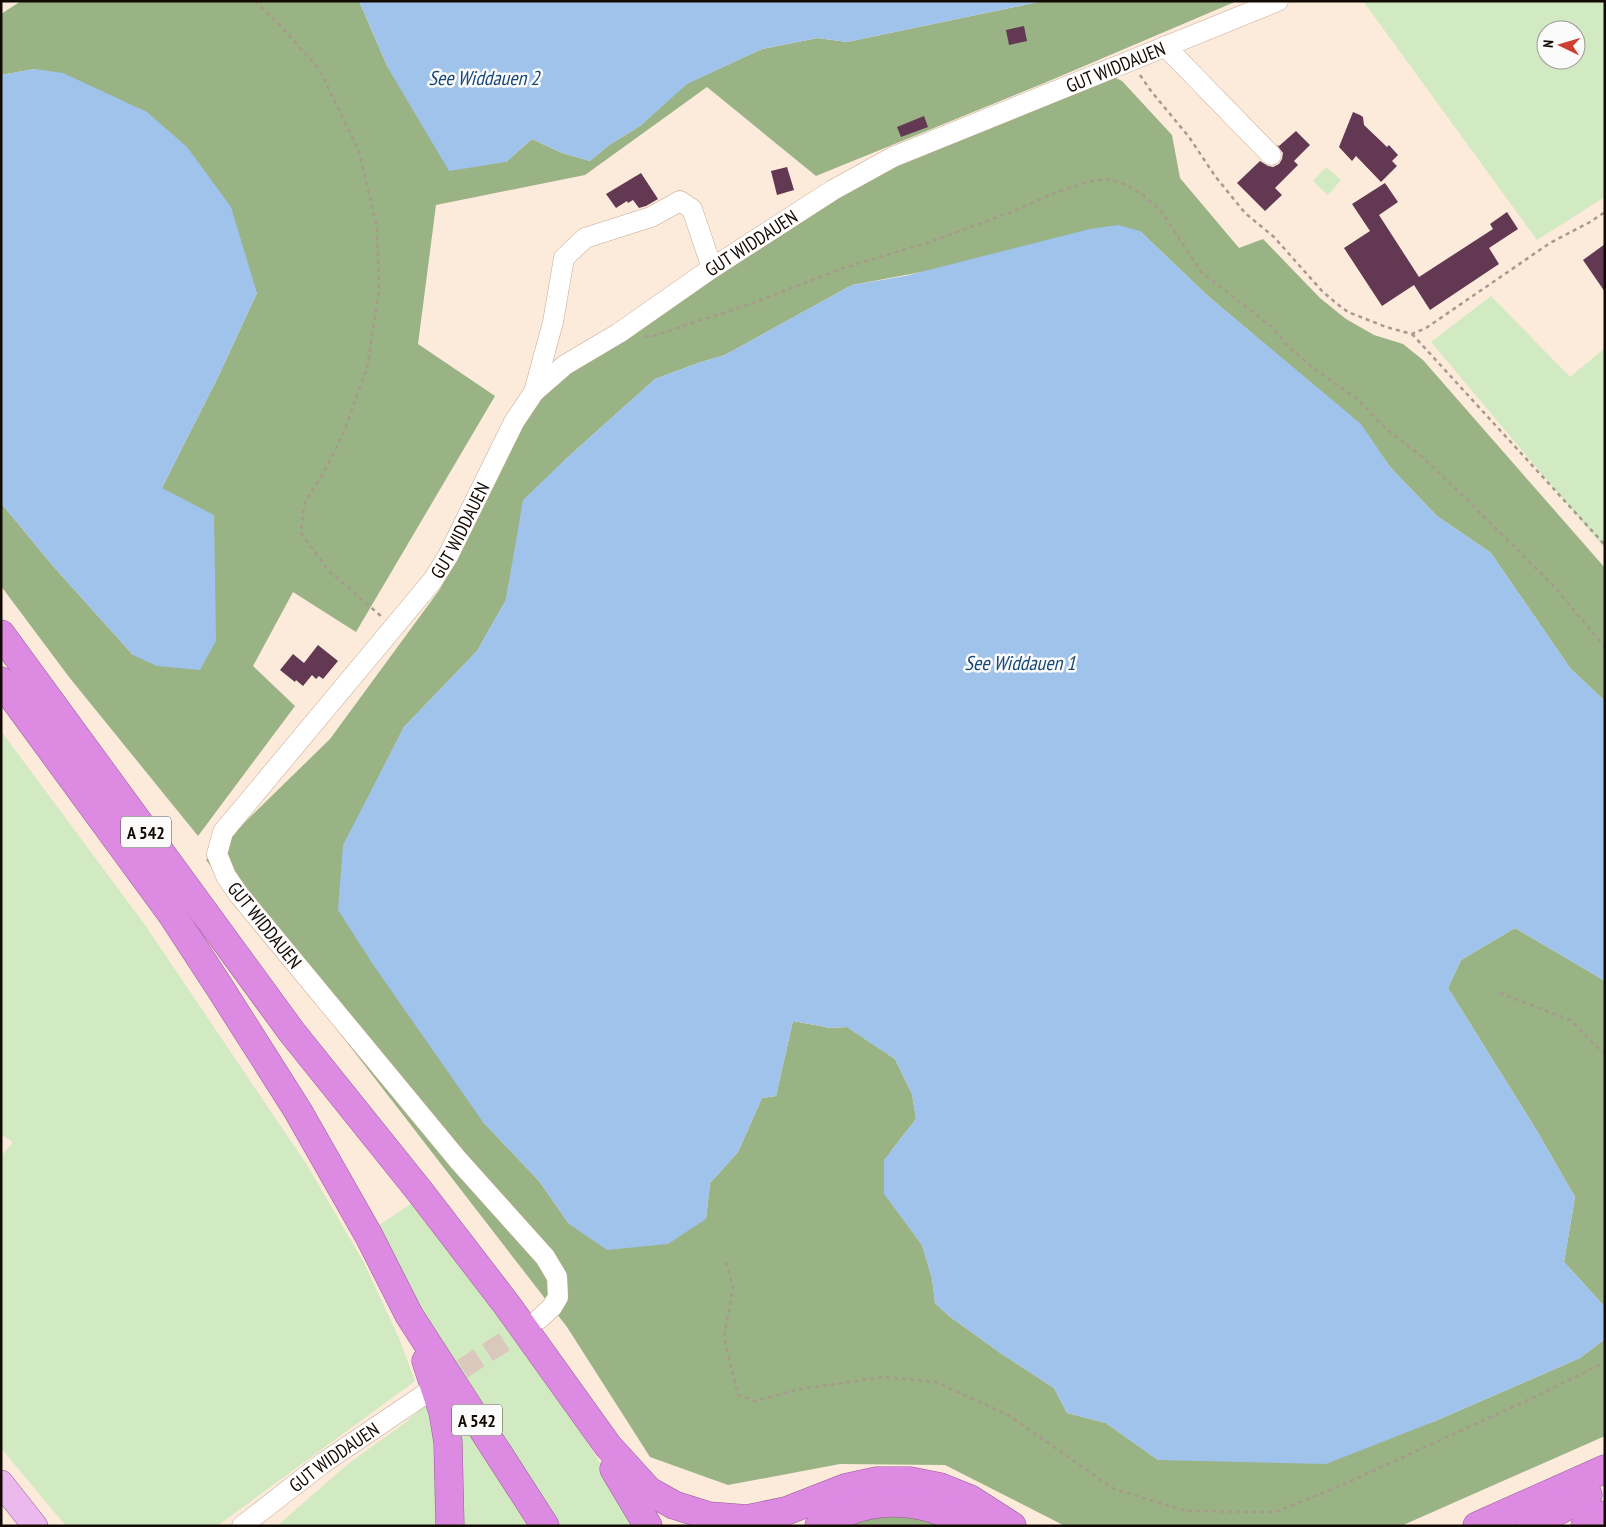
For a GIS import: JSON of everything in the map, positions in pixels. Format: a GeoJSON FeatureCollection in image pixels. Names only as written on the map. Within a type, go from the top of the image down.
{"type":"FeatureCollection","features":[{"type":"Feature","properties":{"kind":"highway","name":"A 542"},"geometry":{"type":"LineString","coordinates":[[1,634],[291,1031],[422,1192],[507,1305],[559,1380],[648,1526]]}},
{"type":"Feature","properties":{"kind":"highway","name":"A 542"},"geometry":{"type":"LineString","coordinates":[[1,681],[173,916],[220,988],[298,1111],[369,1236],[410,1315],[545,1526]]}},
{"type":"Feature","properties":{"kind":"highway"},"geometry":{"type":"LineString","coordinates":[[410,1315],[443,1412],[448,1442],[450,1526]]}},
{"type":"Feature","properties":{"kind":"highway"},"geometry":{"type":"LineString","coordinates":[[559,1380],[608,1446],[649,1490],[674,1505],[708,1516],[747,1519],[786,1510],[845,1488],[877,1481],[910,1481],[940,1487],[970,1499],[1012,1526]]}},
{"type":"Feature","properties":{"kind":"highway"},"geometry":{"type":"LineString","coordinates":[[1477,1526],[1605,1469]]}},
{"type":"Feature","properties":{"kind":"highway"},"geometry":{"type":"LineString","coordinates":[[1530,1526],[1605,1486]]}},
{"type":"Feature","properties":{"kind":"highway"},"geometry":{"type":"LineString","coordinates":[[819,1526],[834,1516],[857,1508],[897,1502],[933,1508],[956,1516],[972,1526]]}},
{"type":"Feature","properties":{"kind":"highway"},"geometry":{"type":"LineString","coordinates":[[1585,1526],[1605,1515]]}},
{"type":"Feature","properties":{"kind":"main road"},"geometry":{"type":"LineString","coordinates":[[1,1483],[35,1526]]}},
{"type":"Feature","properties":{"kind":"lane","name":"GUT WIDDAUEN"},"geometry":{"type":"LineString","coordinates":[[538,1319],[552,1307],[558,1297],[556,1277],[545,1257],[458,1160],[239,895],[226,876],[217,854],[223,832],[433,580],[448,556],[514,422],[534,392],[565,365],[619,333],[712,268],[833,190],[893,157],[1134,61],[1165,46],[1278,1]]}},
{"type":"Feature","properties":{"kind":"lane"},"geometry":{"type":"LineString","coordinates":[[1165,46],[1270,155]]}},
{"type":"Feature","properties":{"kind":"lane"},"geometry":{"type":"LineString","coordinates":[[534,392],[553,322],[564,258],[585,238],[651,218],[680,201],[692,209],[712,268]]}},
{"type":"Feature","properties":{"kind":"lane","name":"GUT WIDDAUEN"},"geometry":{"type":"LineString","coordinates":[[242,1526],[323,1463],[428,1392]]}},
{"type":"Feature","properties":{"kind":"path"},"geometry":{"type":"LineString","coordinates":[[255,1],[277,22],[319,69],[359,150],[377,228],[379,290],[367,368],[343,434],[323,474],[304,504],[301,533],[329,571],[394,628]]}},
{"type":"Feature","properties":{"kind":"path"},"geometry":{"type":"LineString","coordinates":[[1134,61],[1150,91],[1189,138],[1245,213],[1274,236],[1322,291],[1348,312],[1386,327],[1412,334],[1605,545]]}},
{"type":"Feature","properties":{"kind":"path"},"geometry":{"type":"LineString","coordinates":[[619,333],[650,337],[754,303],[843,268],[927,243],[1014,211],[1052,194],[1091,181],[1106,179],[1124,184],[1142,194],[1162,212],[1201,272],[1272,328],[1288,346],[1312,367],[1357,399],[1384,427],[1421,456],[1461,494],[1552,585],[1605,647]]}},
{"type":"Feature","properties":{"kind":"path"},"geometry":{"type":"LineString","coordinates":[[1412,334],[1426,328],[1464,303],[1550,243],[1605,212]]}},
{"type":"Feature","properties":{"kind":"path"},"geometry":{"type":"LineString","coordinates":[[1500,993],[1570,1020],[1605,1055]]}},
{"type":"Feature","properties":{"kind":"path"},"geometry":{"type":"LineString","coordinates":[[726,1262],[733,1287],[724,1337],[738,1395],[755,1401],[800,1388],[884,1377],[936,1382],[1008,1415],[1114,1489],[1186,1511],[1276,1512],[1342,1485],[1541,1394],[1605,1362]]}},
{"type":"Feature","properties":{"kind":"green space"},"geometry":{"type":"Polygon","coordinates":[[[21,1],[359,1],[388,68],[506,162],[532,139],[562,153],[590,161],[609,145],[640,126],[686,84],[762,49],[818,38],[847,42],[1043,1],[1237,1],[1042,84],[816,176],[707,87],[585,175],[436,205],[418,344],[495,396],[356,632],[293,592],[253,666],[295,706],[198,836],[69,677],[1,586],[1,503],[53,566],[133,655],[162,488],[219,375],[257,293],[35,69],[1,75],[1,14],[21,1]]]}},
{"type":"Feature","properties":{"kind":"green space"},"geometry":{"type":"Polygon","coordinates":[[[1363,1],[1605,1],[1605,197],[1537,240],[1363,1]]]}},
{"type":"Feature","properties":{"kind":"green space"},"geometry":{"type":"Polygon","coordinates":[[[1114,77],[1122,81],[1172,135],[1180,178],[1239,248],[1263,239],[1320,298],[1346,319],[1374,335],[1403,344],[1423,360],[1605,568],[1605,701],[1570,668],[1491,553],[1437,516],[1390,467],[1360,424],[1209,297],[1140,231],[852,285],[725,355],[655,379],[568,457],[524,500],[506,600],[477,651],[404,727],[344,845],[483,1122],[539,1181],[569,1224],[706,1219],[710,1183],[738,1152],[762,1098],[776,1096],[793,1021],[831,1028],[847,1027],[895,1059],[912,1094],[916,1119],[891,1151],[884,1193],[922,1245],[932,1278],[935,1303],[949,1316],[999,1352],[1054,1388],[1067,1413],[1106,1423],[1158,1460],[1433,1422],[1580,1358],[1605,1339],[1605,1436],[1401,1526],[1065,1526],[945,1465],[840,1464],[728,1485],[650,1457],[567,1327],[206,860],[330,739],[440,589],[520,423],[537,395],[755,250],[882,171],[1114,77]]]}},
{"type":"Feature","properties":{"kind":"green space"},"geometry":{"type":"Polygon","coordinates":[[[1326,167],[1341,180],[1328,195],[1313,181],[1326,167]]]}},
{"type":"Feature","properties":{"kind":"green space"},"geometry":{"type":"Polygon","coordinates":[[[1491,296],[1570,377],[1605,348],[1605,549],[1431,342],[1491,296]]]}},
{"type":"Feature","properties":{"kind":"green space"},"geometry":{"type":"Polygon","coordinates":[[[1,731],[145,925],[307,1165],[363,1261],[399,1338],[415,1381],[217,1526],[66,1526],[1,1448],[1,1156],[13,1142],[1,1134],[1,731]]]}},
{"type":"Feature","properties":{"kind":"green space"},"geometry":{"type":"Polygon","coordinates":[[[1515,928],[1605,981],[1605,1307],[1564,1262],[1575,1197],[1537,1131],[1448,988],[1461,960],[1515,928]]]}},
{"type":"Feature","properties":{"kind":"green space"},"geometry":{"type":"Polygon","coordinates":[[[417,1200],[569,1412],[638,1526],[554,1526],[373,1229],[417,1200]]]}},
{"type":"Feature","properties":{"kind":"green space"},"geometry":{"type":"Polygon","coordinates":[[[449,1390],[536,1526],[456,1526],[449,1390]]]}},
{"type":"Feature","properties":{"kind":"green space"},"geometry":{"type":"Polygon","coordinates":[[[432,1399],[443,1526],[277,1526],[348,1464],[406,1422],[432,1399]]]}},
{"type":"Feature","properties":{"kind":"green space"},"geometry":{"type":"Polygon","coordinates":[[[873,1509],[957,1526],[829,1526],[873,1509]]]}},
{"type":"Feature","properties":{"kind":"water","name":"See Widdauen 2"},"geometry":{"type":"Polygon","coordinates":[[[359,1],[1043,1],[847,42],[818,38],[762,49],[687,84],[640,126],[609,145],[590,161],[562,153],[532,139],[506,162],[449,171],[388,68],[359,1]]]}},
{"type":"Feature","properties":{"kind":"water"},"geometry":{"type":"Polygon","coordinates":[[[35,69],[63,73],[147,112],[187,147],[231,207],[257,293],[219,375],[162,488],[214,515],[216,641],[200,670],[157,666],[133,655],[53,566],[1,503],[1,75],[35,69]]]}},
{"type":"Feature","properties":{"kind":"water","name":"See Widdauen 1"},"geometry":{"type":"Polygon","coordinates":[[[1118,225],[1140,231],[1209,297],[1361,424],[1390,467],[1437,516],[1491,553],[1570,668],[1605,701],[1605,981],[1515,928],[1461,960],[1448,988],[1537,1131],[1575,1197],[1564,1262],[1605,1307],[1605,1339],[1580,1358],[1433,1422],[1326,1464],[1158,1460],[1106,1423],[1067,1413],[1054,1388],[949,1316],[935,1303],[932,1278],[922,1245],[884,1194],[884,1160],[916,1119],[912,1094],[895,1059],[847,1027],[831,1028],[793,1021],[776,1096],[762,1098],[738,1152],[710,1183],[706,1219],[668,1244],[607,1250],[569,1224],[539,1181],[483,1122],[374,966],[338,910],[343,845],[404,727],[477,651],[506,600],[523,500],[655,379],[725,355],[852,285],[905,276],[1090,229],[1118,225]]]}},
{"type":"Feature","properties":{"kind":"building"},"geometry":{"type":"Polygon","coordinates":[[[1024,26],[1027,41],[1009,45],[1006,30],[1024,26]]]}},
{"type":"Feature","properties":{"kind":"building"},"geometry":{"type":"Polygon","coordinates":[[[1353,112],[1363,117],[1364,125],[1387,147],[1389,145],[1398,155],[1392,161],[1397,166],[1381,182],[1356,156],[1352,161],[1339,147],[1353,112]]]}},
{"type":"Feature","properties":{"kind":"building"},"geometry":{"type":"Polygon","coordinates":[[[924,116],[928,127],[901,137],[897,127],[924,116]]]}},
{"type":"Feature","properties":{"kind":"building"},"geometry":{"type":"Polygon","coordinates":[[[1296,131],[1310,145],[1294,161],[1298,165],[1275,188],[1282,195],[1265,211],[1237,183],[1260,161],[1273,167],[1279,164],[1283,153],[1277,145],[1279,146],[1296,131]]]}},
{"type":"Feature","properties":{"kind":"building"},"geometry":{"type":"Polygon","coordinates":[[[787,167],[794,190],[777,195],[771,171],[787,167]]]}},
{"type":"Feature","properties":{"kind":"building"},"geometry":{"type":"Polygon","coordinates":[[[641,173],[658,199],[639,208],[633,200],[628,203],[627,201],[616,208],[606,194],[641,173]]]}},
{"type":"Feature","properties":{"kind":"building"},"geometry":{"type":"Polygon","coordinates":[[[1385,183],[1398,202],[1379,215],[1419,277],[1493,229],[1490,224],[1507,212],[1518,229],[1489,248],[1499,264],[1430,310],[1414,285],[1382,306],[1344,248],[1370,231],[1352,204],[1385,183]]]}},
{"type":"Feature","properties":{"kind":"building"},"geometry":{"type":"Polygon","coordinates":[[[1605,244],[1605,292],[1583,260],[1605,244]]]}},
{"type":"Feature","properties":{"kind":"building"},"geometry":{"type":"Polygon","coordinates":[[[318,645],[338,661],[323,679],[319,676],[316,679],[312,675],[303,686],[280,670],[293,654],[304,663],[318,645]]]}},
{"type":"Feature","properties":{"kind":"tunnel"},"geometry":{"type":"LineString","coordinates":[[437,1385],[535,1322]]}}]}
